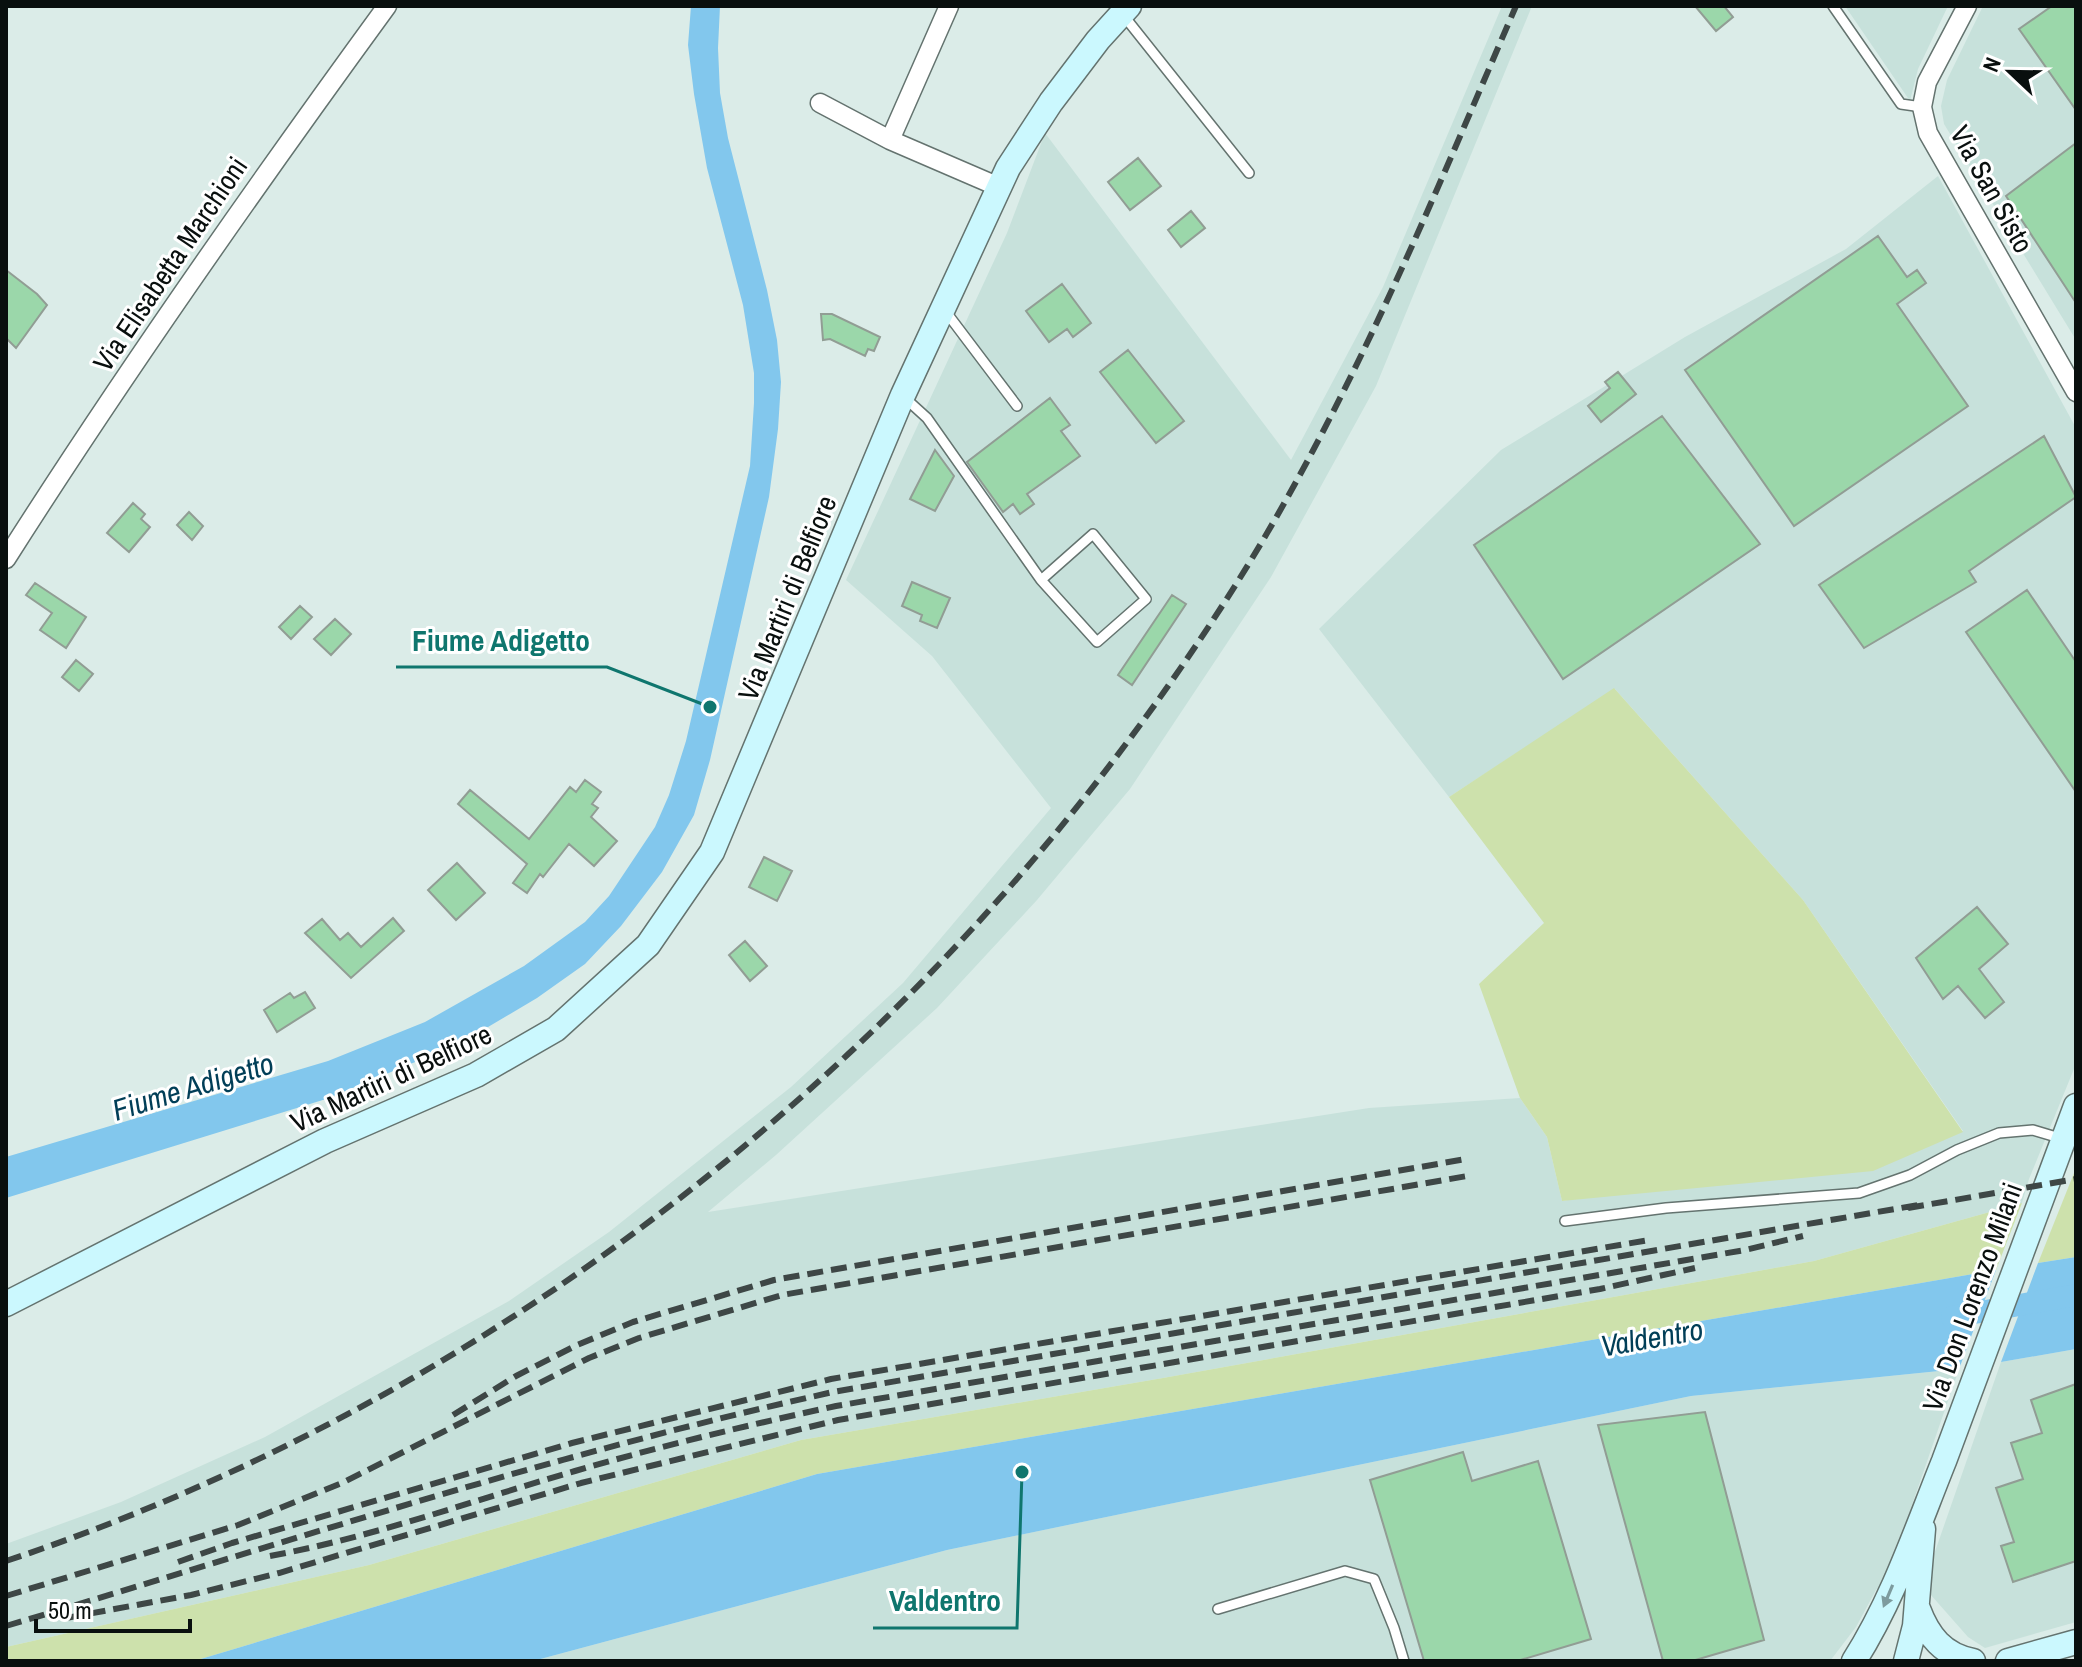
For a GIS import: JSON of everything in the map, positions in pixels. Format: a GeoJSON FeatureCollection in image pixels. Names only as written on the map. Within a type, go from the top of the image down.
{"type":"FeatureCollection","features":[{"type":"Feature","properties":{"kind":"street","name":"Via Elisabetta Marchioni"},"geometry":{"type":"LineString","coordinates":[[6,559],[52,486],[261,180],[387,6]]}},
{"type":"Feature","properties":{"kind":"street"},"geometry":{"type":"LineString","coordinates":[[890,140],[949,6]]}},
{"type":"Feature","properties":{"kind":"street","name":"Via San Sisto"},"geometry":{"type":"LineString","coordinates":[[1967,6],[1927,82],[1922,107],[1928,133],[2076,392]]}},
{"type":"Feature","properties":{"kind":"street","name":"Via Martiri di Belfiore"},"geometry":{"type":"LineString","coordinates":[[6,1304],[325,1141],[476,1075],[556,1029],[648,945],[712,852],[903,395],[1008,168],[1051,102],[1126,10]]}},
{"type":"Feature","properties":{"kind":"street"},"geometry":{"type":"LineString","coordinates":[[820,103],[890,140],[999,187]]}},
{"type":"Feature","properties":{"kind":"street","name":"Via Don Lorenzo Milani"},"geometry":{"type":"LineString","coordinates":[[1854,1661],[1873,1632],[1925,1509],[2076,1106]]}},
{"type":"Feature","properties":{"kind":"street","name":"Via Don Lorenzo Milani"},"geometry":{"type":"LineString","coordinates":[[1906,1661],[1917,1607],[1925,1509]]}},
{"type":"Feature","properties":{"kind":"street"},"geometry":{"type":"LineString","coordinates":[[1917,1607],[1930,1637],[1945,1650],[1973,1661]]}},
{"type":"Feature","properties":{"kind":"street"},"geometry":{"type":"LineString","coordinates":[[1873,1632],[1877,1661]]}},
{"type":"Feature","properties":{"kind":"street"},"geometry":{"type":"LineString","coordinates":[[2008,1661],[2076,1642]]}},
{"type":"Feature","properties":{"kind":"lane"},"geometry":{"type":"LineString","coordinates":[[1833,6],[1901,104],[1922,107]]}},
{"type":"Feature","properties":{"kind":"lane"},"geometry":{"type":"LineString","coordinates":[[1126,10],[1249,173]]}},
{"type":"Feature","properties":{"kind":"lane"},"geometry":{"type":"LineString","coordinates":[[944,309],[1017,406]]}},
{"type":"Feature","properties":{"kind":"lane"},"geometry":{"type":"LineString","coordinates":[[903,395],[927,418],[1041,580],[1097,642],[1146,599],[1093,534],[1041,580]]}},
{"type":"Feature","properties":{"kind":"lane"},"geometry":{"type":"LineString","coordinates":[[1565,1221],[1681,1207],[1859,1193],[1910,1175],[1957,1150],[1999,1133],[2033,1130],[2063,1139]]}},
{"type":"Feature","properties":{"kind":"lane"},"geometry":{"type":"LineString","coordinates":[[1218,1609],[1345,1571],[1374,1579],[1404,1661]]}},
{"type":"Feature","properties":{"kind":"shaded area"},"geometry":{"type":"Polygon","coordinates":[[[1502,6],[1532,6],[1376,386],[1271,577],[1130,789],[1037,900],[937,1008],[776,1155],[708,1212],[1369,1108],[1520,1098],[1547,1137],[1562,1201],[1963,1131],[1803,900],[1615,689],[1449,797],[1319,629],[1501,450],[1685,337],[1846,249],[1938,176],[2076,428],[2076,1064],[2022,1203],[1814,1261],[801,1440],[369,1565],[6,1647],[6,1544],[121,1502],[265,1437],[509,1301],[609,1232],[791,1087],[903,983],[1051,808],[932,656],[846,580],[1007,233],[1045,133],[1291,460],[1383,287],[1502,6]]]}},
{"type":"Feature","properties":{"kind":"shaded area"},"geometry":{"type":"Polygon","coordinates":[[[1845,6],[1948,6],[1918,69],[1910,101],[1845,6]]]}},
{"type":"Feature","properties":{"kind":"shaded area"},"geometry":{"type":"Polygon","coordinates":[[[1983,6],[2076,6],[2076,340],[1944,124],[1941,106],[1947,80],[1983,6]]]}},
{"type":"Feature","properties":{"kind":"shaded area"},"geometry":{"type":"Polygon","coordinates":[[[2076,1349],[2076,1622],[1985,1648],[1968,1637],[1923,1586],[2001,1362],[2076,1349]]]}},
{"type":"Feature","properties":{"kind":"shaded area"},"geometry":{"type":"Polygon","coordinates":[[[1959,1369],[1886,1580],[1876,1590],[1856,1627],[1830,1661],[533,1661],[947,1550],[1691,1396],[1959,1369]]]}},
{"type":"Feature","properties":{"kind":"green space"},"geometry":{"type":"Polygon","coordinates":[[[1614,688],[1803,900],[1963,1132],[1873,1171],[1562,1201],[1547,1137],[1520,1098],[1479,984],[1544,923],[1449,797],[1614,688]]]}},
{"type":"Feature","properties":{"kind":"green space"},"geometry":{"type":"Polygon","coordinates":[[[2076,1168],[2076,1257],[2038,1263],[2076,1168]]]}},
{"type":"Feature","properties":{"kind":"green space"},"geometry":{"type":"Polygon","coordinates":[[[2022,1203],[1996,1270],[817,1474],[194,1661],[6,1661],[6,1647],[369,1565],[801,1440],[1814,1261],[2022,1203]]]}},
{"type":"Feature","properties":{"kind":"water"},"geometry":{"type":"Polygon","coordinates":[[[691,6],[720,6],[720,93],[728,138],[767,290],[781,382],[769,497],[710,760],[694,815],[662,872],[621,926],[585,964],[537,998],[461,1043],[326,1099],[6,1198],[6,1157],[328,1061],[425,1022],[524,966],[585,922],[609,896],[655,827],[686,741],[750,466],[754,403],[754,373],[743,305],[707,168],[694,94],[688,45],[691,6]]]}},
{"type":"Feature","properties":{"kind":"water"},"geometry":{"type":"Polygon","coordinates":[[[2076,1257],[2076,1349],[2001,1362],[2038,1263],[2076,1257]]]}},
{"type":"Feature","properties":{"kind":"water"},"geometry":{"type":"Polygon","coordinates":[[[1996,1270],[1959,1369],[1691,1396],[947,1550],[533,1661],[194,1661],[817,1474],[1996,1270]]]}},
{"type":"Feature","properties":{"kind":"building"},"geometry":{"type":"Polygon","coordinates":[[[1695,6],[1724,6],[1733,17],[1716,31],[1695,6]]]}},
{"type":"Feature","properties":{"kind":"building"},"geometry":{"type":"Polygon","coordinates":[[[2052,6],[2076,6],[2076,110],[2019,29],[2052,6]]]}},
{"type":"Feature","properties":{"kind":"building"},"geometry":{"type":"Polygon","coordinates":[[[2076,143],[2076,303],[2006,196],[2076,143]]]}},
{"type":"Feature","properties":{"kind":"building"},"geometry":{"type":"Polygon","coordinates":[[[1138,158],[1161,186],[1130,210],[1108,182],[1138,158]]]}},
{"type":"Feature","properties":{"kind":"building"},"geometry":{"type":"Polygon","coordinates":[[[1191,211],[1205,228],[1181,247],[1168,230],[1191,211]]]}},
{"type":"Feature","properties":{"kind":"building"},"geometry":{"type":"Polygon","coordinates":[[[1878,236],[1907,277],[1917,270],[1926,283],[1897,304],[1968,406],[1794,526],[1685,370],[1878,236]]]}},
{"type":"Feature","properties":{"kind":"building"},"geometry":{"type":"Polygon","coordinates":[[[6,270],[47,305],[16,348],[6,338],[6,270]]]}},
{"type":"Feature","properties":{"kind":"building"},"geometry":{"type":"Polygon","coordinates":[[[1062,284],[1091,323],[1073,337],[1067,329],[1049,342],[1026,311],[1062,284]]]}},
{"type":"Feature","properties":{"kind":"building"},"geometry":{"type":"Polygon","coordinates":[[[821,314],[832,314],[880,337],[874,351],[868,349],[865,356],[830,339],[823,340],[821,314]]]}},
{"type":"Feature","properties":{"kind":"building"},"geometry":{"type":"Polygon","coordinates":[[[1128,350],[1184,421],[1156,443],[1100,372],[1128,350]]]}},
{"type":"Feature","properties":{"kind":"building"},"geometry":{"type":"Polygon","coordinates":[[[1618,372],[1636,394],[1601,422],[1588,406],[1610,388],[1605,382],[1618,372]]]}},
{"type":"Feature","properties":{"kind":"building"},"geometry":{"type":"Polygon","coordinates":[[[1050,398],[1070,425],[1061,431],[1080,456],[1027,494],[1034,504],[1020,514],[1013,504],[1003,512],[967,462],[1050,398]]]}},
{"type":"Feature","properties":{"kind":"building"},"geometry":{"type":"Polygon","coordinates":[[[1662,416],[1760,544],[1563,679],[1474,545],[1662,416]]]}},
{"type":"Feature","properties":{"kind":"building"},"geometry":{"type":"Polygon","coordinates":[[[2044,436],[2076,497],[1969,571],[1976,582],[1864,648],[1819,585],[2044,436]]]}},
{"type":"Feature","properties":{"kind":"building"},"geometry":{"type":"Polygon","coordinates":[[[935,450],[954,476],[935,511],[910,499],[935,450]]]}},
{"type":"Feature","properties":{"kind":"building"},"geometry":{"type":"Polygon","coordinates":[[[133,503],[145,514],[141,519],[150,527],[129,552],[107,533],[133,503]]]}},
{"type":"Feature","properties":{"kind":"building"},"geometry":{"type":"Polygon","coordinates":[[[189,512],[203,526],[192,540],[177,525],[189,512]]]}},
{"type":"Feature","properties":{"kind":"building"},"geometry":{"type":"Polygon","coordinates":[[[912,582],[950,598],[937,628],[920,621],[922,615],[902,606],[912,582]]]}},
{"type":"Feature","properties":{"kind":"building"},"geometry":{"type":"Polygon","coordinates":[[[35,583],[86,617],[66,648],[40,630],[52,613],[26,595],[35,583]]]}},
{"type":"Feature","properties":{"kind":"building"},"geometry":{"type":"Polygon","coordinates":[[[2027,590],[2076,662],[2076,792],[1966,632],[2027,590]]]}},
{"type":"Feature","properties":{"kind":"building"},"geometry":{"type":"Polygon","coordinates":[[[1172,595],[1186,604],[1132,685],[1118,675],[1172,595]]]}},
{"type":"Feature","properties":{"kind":"building"},"geometry":{"type":"Polygon","coordinates":[[[300,606],[312,617],[291,639],[279,627],[300,606]]]}},
{"type":"Feature","properties":{"kind":"building"},"geometry":{"type":"Polygon","coordinates":[[[335,619],[351,634],[331,655],[314,639],[335,619]]]}},
{"type":"Feature","properties":{"kind":"building"},"geometry":{"type":"Polygon","coordinates":[[[76,660],[93,674],[79,691],[62,677],[76,660]]]}},
{"type":"Feature","properties":{"kind":"building"},"geometry":{"type":"Polygon","coordinates":[[[585,780],[601,792],[592,804],[598,808],[591,817],[617,841],[594,866],[569,844],[543,877],[540,874],[527,893],[513,883],[527,864],[458,804],[470,790],[529,839],[570,787],[576,792],[585,780]]]}},
{"type":"Feature","properties":{"kind":"building"},"geometry":{"type":"Polygon","coordinates":[[[764,857],[792,871],[777,901],[749,887],[764,857]]]}},
{"type":"Feature","properties":{"kind":"building"},"geometry":{"type":"Polygon","coordinates":[[[457,863],[485,893],[456,920],[428,890],[457,863]]]}},
{"type":"Feature","properties":{"kind":"building"},"geometry":{"type":"Polygon","coordinates":[[[1977,907],[2008,944],[1979,969],[2004,1002],[1985,1018],[1958,986],[1943,999],[1916,958],[1977,907]]]}},
{"type":"Feature","properties":{"kind":"building"},"geometry":{"type":"Polygon","coordinates":[[[393,918],[404,931],[351,978],[305,933],[322,919],[340,940],[348,933],[361,947],[393,918]]]}},
{"type":"Feature","properties":{"kind":"building"},"geometry":{"type":"Polygon","coordinates":[[[745,941],[767,966],[750,981],[729,955],[745,941]]]}},
{"type":"Feature","properties":{"kind":"building"},"geometry":{"type":"Polygon","coordinates":[[[305,992],[315,1008],[277,1032],[264,1010],[290,993],[294,998],[305,992]]]}},
{"type":"Feature","properties":{"kind":"building"},"geometry":{"type":"Polygon","coordinates":[[[2076,1384],[2076,1561],[2013,1582],[2001,1546],[2014,1542],[1996,1488],[2023,1479],[2011,1443],[2042,1433],[2031,1400],[2076,1384]]]}},
{"type":"Feature","properties":{"kind":"building"},"geometry":{"type":"Polygon","coordinates":[[[1705,1412],[1764,1640],[1692,1661],[1663,1661],[1598,1425],[1705,1412]]]}},
{"type":"Feature","properties":{"kind":"building"},"geometry":{"type":"Polygon","coordinates":[[[1463,1452],[1472,1481],[1538,1461],[1591,1639],[1517,1661],[1424,1661],[1370,1480],[1463,1452]]]}},
{"type":"Feature","properties":{"kind":"waterway","name":"Valdentro"},"geometry":{"type":"LineString","coordinates":[[1952,1317],[2076,1295]]}},
{"type":"Feature","properties":{"kind":"railway"},"geometry":{"type":"LineString","coordinates":[[6,1561],[196,1488],[377,1398],[550,1292],[714,1171],[866,1037],[1007,891],[1134,733],[1248,565],[1324,430],[1359,360],[1424,220],[1516,6]]}},
{"type":"Feature","properties":{"kind":"railway"},"geometry":{"type":"LineString","coordinates":[[453,1415],[516,1376],[577,1345],[633,1322],[774,1280],[1466,1159]]}},
{"type":"Feature","properties":{"kind":"railway"},"geometry":{"type":"LineString","coordinates":[[6,1596],[238,1525],[342,1483],[589,1358],[639,1338],[782,1295],[1467,1176]]}},
{"type":"Feature","properties":{"kind":"railway"},"geometry":{"type":"LineString","coordinates":[[1908,1208],[2076,1179]]}},
{"type":"Feature","properties":{"kind":"railway"},"geometry":{"type":"LineString","coordinates":[[6,1626],[521,1472],[728,1416],[833,1392],[1918,1205]]}},
{"type":"Feature","properties":{"kind":"railway"},"geometry":{"type":"LineString","coordinates":[[270,1556],[386,1528],[640,1453],[836,1406],[1745,1250],[1803,1236]]}},
{"type":"Feature","properties":{"kind":"railway"},"geometry":{"type":"LineString","coordinates":[[178,1562],[232,1543],[572,1443],[831,1379],[1649,1240]]}},
{"type":"Feature","properties":{"kind":"railway"},"geometry":{"type":"LineString","coordinates":[[66,1618],[191,1595],[279,1573],[581,1483],[838,1420],[1600,1289],[1695,1268]]}},
{"type":"Feature","properties":{"kind":"place","name":"Fiume Adigetto"},"geometry":{"type":"Point","coordinates":[710,707]}},
{"type":"Feature","properties":{"kind":"place","name":"Valdentro"},"geometry":{"type":"Point","coordinates":[1022,1472]}}]}
